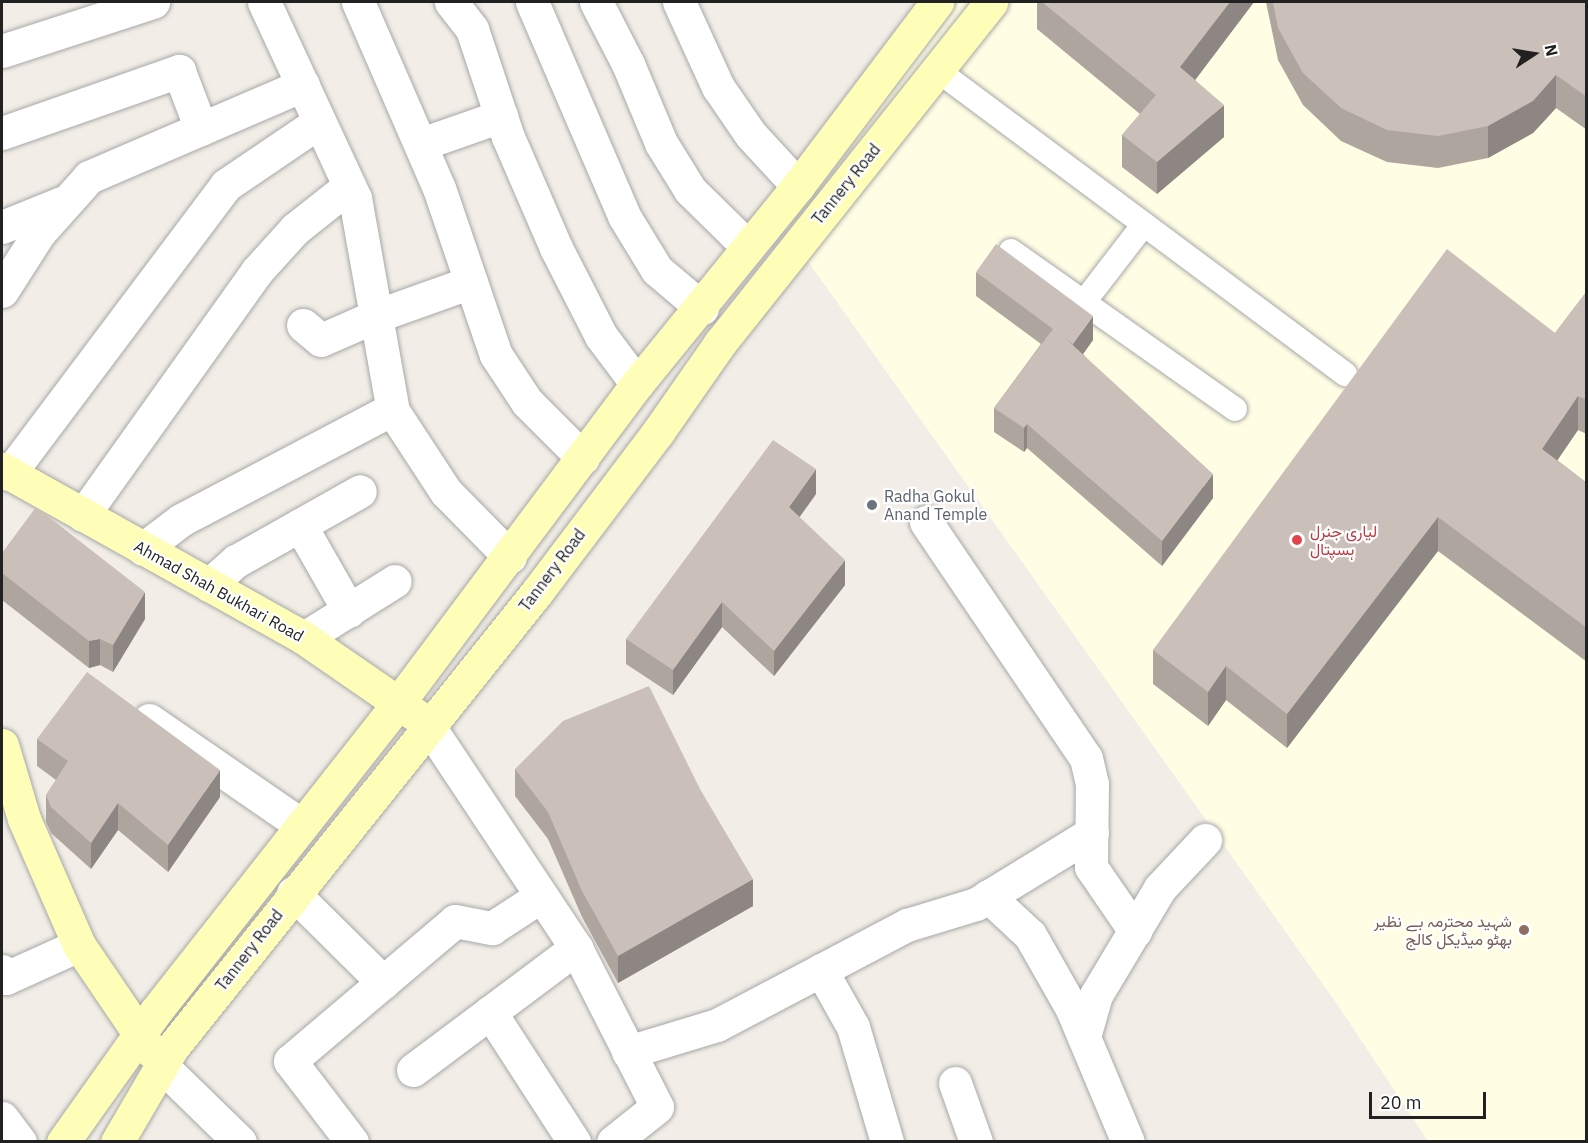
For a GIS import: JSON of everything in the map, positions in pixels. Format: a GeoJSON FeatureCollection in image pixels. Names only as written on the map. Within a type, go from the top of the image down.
{"type":"FeatureCollection","features":[{"type":"Feature","properties":{"kind":"main road"},"geometry":{"type":"LineString","coordinates":[[63,1142],[138,1035],[399,702],[510,557],[637,384],[702,308],[798,186],[937,2]]}},
{"type":"Feature","properties":{"kind":"main road","name":"Tannery Road"},"geometry":{"type":"LineString","coordinates":[[117,1142],[162,1065],[293,893],[537,592],[658,432],[720,344],[937,70],[984,4]]}},
{"type":"Feature","properties":{"kind":"main road","name":"Ahmad Shah Bukhari Road"},"geometry":{"type":"LineString","coordinates":[[5,471],[304,638],[399,702],[428,725]]}},
{"type":"Feature","properties":{"kind":"main road"},"geometry":{"type":"LineString","coordinates":[[2,745],[6,769],[24,819],[79,945],[138,1035],[162,1065]]}},
{"type":"Feature","properties":{"kind":"street"},"geometry":{"type":"LineString","coordinates":[[2,51],[153,2]]}},
{"type":"Feature","properties":{"kind":"street"},"geometry":{"type":"LineString","coordinates":[[264,2],[355,198],[393,411],[446,492],[510,557]]}},
{"type":"Feature","properties":{"kind":"street"},"geometry":{"type":"LineString","coordinates":[[358,2],[421,144],[496,355],[527,402],[583,458]]}},
{"type":"Feature","properties":{"kind":"street"},"geometry":{"type":"LineString","coordinates":[[451,2],[472,29],[501,116],[556,248],[602,336],[637,384]]}},
{"type":"Feature","properties":{"kind":"street"},"geometry":{"type":"LineString","coordinates":[[532,2],[624,216],[657,270],[702,308]]}},
{"type":"Feature","properties":{"kind":"street"},"geometry":{"type":"LineString","coordinates":[[596,2],[628,64],[661,143],[678,171],[690,190],[748,247]]}},
{"type":"Feature","properties":{"kind":"street"},"geometry":{"type":"LineString","coordinates":[[679,2],[718,87],[751,135],[798,186]]}},
{"type":"Feature","properties":{"kind":"street"},"geometry":{"type":"LineString","coordinates":[[2,133],[179,70],[201,129]]}},
{"type":"Feature","properties":{"kind":"street"},"geometry":{"type":"LineString","coordinates":[[2,291],[39,233],[89,177],[303,85]]}},
{"type":"Feature","properties":{"kind":"street"},"geometry":{"type":"LineString","coordinates":[[421,144],[501,116]]}},
{"type":"Feature","properties":{"kind":"street"},"geometry":{"type":"LineString","coordinates":[[5,471],[226,185],[319,122]]}},
{"type":"Feature","properties":{"kind":"street"},"geometry":{"type":"LineString","coordinates":[[83,515],[257,271],[295,229],[349,186]]}},
{"type":"Feature","properties":{"kind":"street"},"geometry":{"type":"LineString","coordinates":[[2,227],[68,201]]}},
{"type":"Feature","properties":{"kind":"street"},"geometry":{"type":"LineString","coordinates":[[303,325],[321,340],[376,316],[471,282]]}},
{"type":"Feature","properties":{"kind":"street"},"geometry":{"type":"LineString","coordinates":[[143,549],[181,520],[381,415]]}},
{"type":"Feature","properties":{"kind":"street"},"geometry":{"type":"LineString","coordinates":[[209,585],[236,561],[360,491]]}},
{"type":"Feature","properties":{"kind":"street"},"geometry":{"type":"LineString","coordinates":[[926,522],[1086,758],[1092,784],[1091,867],[1135,931]]}},
{"type":"Feature","properties":{"kind":"street"},"geometry":{"type":"LineString","coordinates":[[300,525],[349,611]]}},
{"type":"Feature","properties":{"kind":"street"},"geometry":{"type":"LineString","coordinates":[[304,638],[395,581]]}},
{"type":"Feature","properties":{"kind":"street"},"geometry":{"type":"LineString","coordinates":[[127,704],[301,825]]}},
{"type":"Feature","properties":{"kind":"street"},"geometry":{"type":"LineString","coordinates":[[428,725],[576,948],[657,1107],[613,1142]]}},
{"type":"Feature","properties":{"kind":"street"},"geometry":{"type":"LineString","coordinates":[[628,1052],[717,1025],[907,925],[988,896],[1092,833]]}},
{"type":"Feature","properties":{"kind":"street"},"geometry":{"type":"LineString","coordinates":[[1084,1037],[1096,995],[1160,888],[1205,840]]}},
{"type":"Feature","properties":{"kind":"street"},"geometry":{"type":"LineString","coordinates":[[293,893],[383,982]]}},
{"type":"Feature","properties":{"kind":"street"},"geometry":{"type":"LineString","coordinates":[[352,1142],[290,1061],[455,921],[492,928],[541,896]]}},
{"type":"Feature","properties":{"kind":"street"},"geometry":{"type":"LineString","coordinates":[[988,896],[1030,936],[1084,1037],[1128,1142]]}},
{"type":"Feature","properties":{"kind":"street"},"geometry":{"type":"LineString","coordinates":[[2,971],[6,978],[79,945]]}},
{"type":"Feature","properties":{"kind":"street"},"geometry":{"type":"LineString","coordinates":[[412,1070],[576,948]]}},
{"type":"Feature","properties":{"kind":"street"},"geometry":{"type":"LineString","coordinates":[[821,970],[853,1027],[887,1142]]}},
{"type":"Feature","properties":{"kind":"street"},"geometry":{"type":"LineString","coordinates":[[490,1012],[574,1142]]}},
{"type":"Feature","properties":{"kind":"street"},"geometry":{"type":"LineString","coordinates":[[162,1065],[240,1142]]}},
{"type":"Feature","properties":{"kind":"street"},"geometry":{"type":"LineString","coordinates":[[955,1083],[976,1142]]}},
{"type":"Feature","properties":{"kind":"street"},"geometry":{"type":"LineString","coordinates":[[2,1118],[20,1142]]}},
{"type":"Feature","properties":{"kind":"lane"},"geometry":{"type":"LineString","coordinates":[[937,70],[1345,374]]}},
{"type":"Feature","properties":{"kind":"lane"},"geometry":{"type":"LineString","coordinates":[[1084,302],[1144,224]]}},
{"type":"Feature","properties":{"kind":"lane"},"geometry":{"type":"LineString","coordinates":[[1011,251],[1235,409]]}},
{"type":"Feature","properties":{"kind":"shaded area","name":"لیاری جنرل ہسپتال"},"geometry":{"type":"Polygon","coordinates":[[[959,2],[1586,2],[1586,1141],[1428,1141],[1337,1004],[782,225],[959,2]]]}},
{"type":"Feature","properties":{"kind":"building"},"geometry":{"type":"Polygon","coordinates":[[[1042,2],[1230,2],[1180,67],[1224,105],[1157,162],[1122,135],[1156,95],[1042,2]]]}},
{"type":"Feature","properties":{"kind":"building"},"geometry":{"type":"Polygon","coordinates":[[[1273,2],[1587,2],[1587,97],[1556,75],[1533,101],[1488,126],[1438,136],[1387,130],[1341,108],[1303,73],[1278,28],[1273,2]]]}},
{"type":"Feature","properties":{"kind":"building"},"geometry":{"type":"Polygon","coordinates":[[[996,244],[1093,316],[1073,344],[1064,337],[1213,474],[1162,541],[1027,424],[1024,428],[994,408],[1053,329],[976,272],[996,244]]]}},
{"type":"Feature","properties":{"kind":"building"},"geometry":{"type":"Polygon","coordinates":[[[1447,249],[1555,333],[1587,291],[1587,400],[1578,396],[1542,449],[1587,483],[1587,628],[1438,517],[1287,714],[1226,666],[1208,692],[1153,650],[1447,249]]]}},
{"type":"Feature","properties":{"kind":"building"},"geometry":{"type":"Polygon","coordinates":[[[773,440],[816,469],[789,507],[845,560],[774,651],[722,602],[673,670],[626,639],[773,440]]]}},
{"type":"Feature","properties":{"kind":"building"},"geometry":{"type":"Polygon","coordinates":[[[36,507],[145,592],[113,645],[100,639],[89,641],[2,573],[2,553],[36,507]]]}},
{"type":"Feature","properties":{"kind":"building"},"geometry":{"type":"Polygon","coordinates":[[[87,672],[220,770],[168,845],[118,803],[91,843],[51,807],[46,795],[68,761],[37,739],[87,672]]]}},
{"type":"Feature","properties":{"kind":"building"},"geometry":{"type":"Polygon","coordinates":[[[649,686],[700,789],[753,879],[618,956],[582,891],[548,812],[515,769],[563,721],[649,686]]]}},
{"type":"Feature","properties":{"kind":"place","name":"Radha Gokul Anand Temple"},"geometry":{"type":"Point","coordinates":[872,505]}},
{"type":"Feature","properties":{"kind":"place","name":"لیاری جنرل ہسپتال"},"geometry":{"type":"Point","coordinates":[1297,540]}},
{"type":"Feature","properties":{"kind":"place","name":"شہید محترمہ بے نظیر بھٹو میڈیکل کالج"},"geometry":{"type":"Point","coordinates":[1524,930]}}]}
